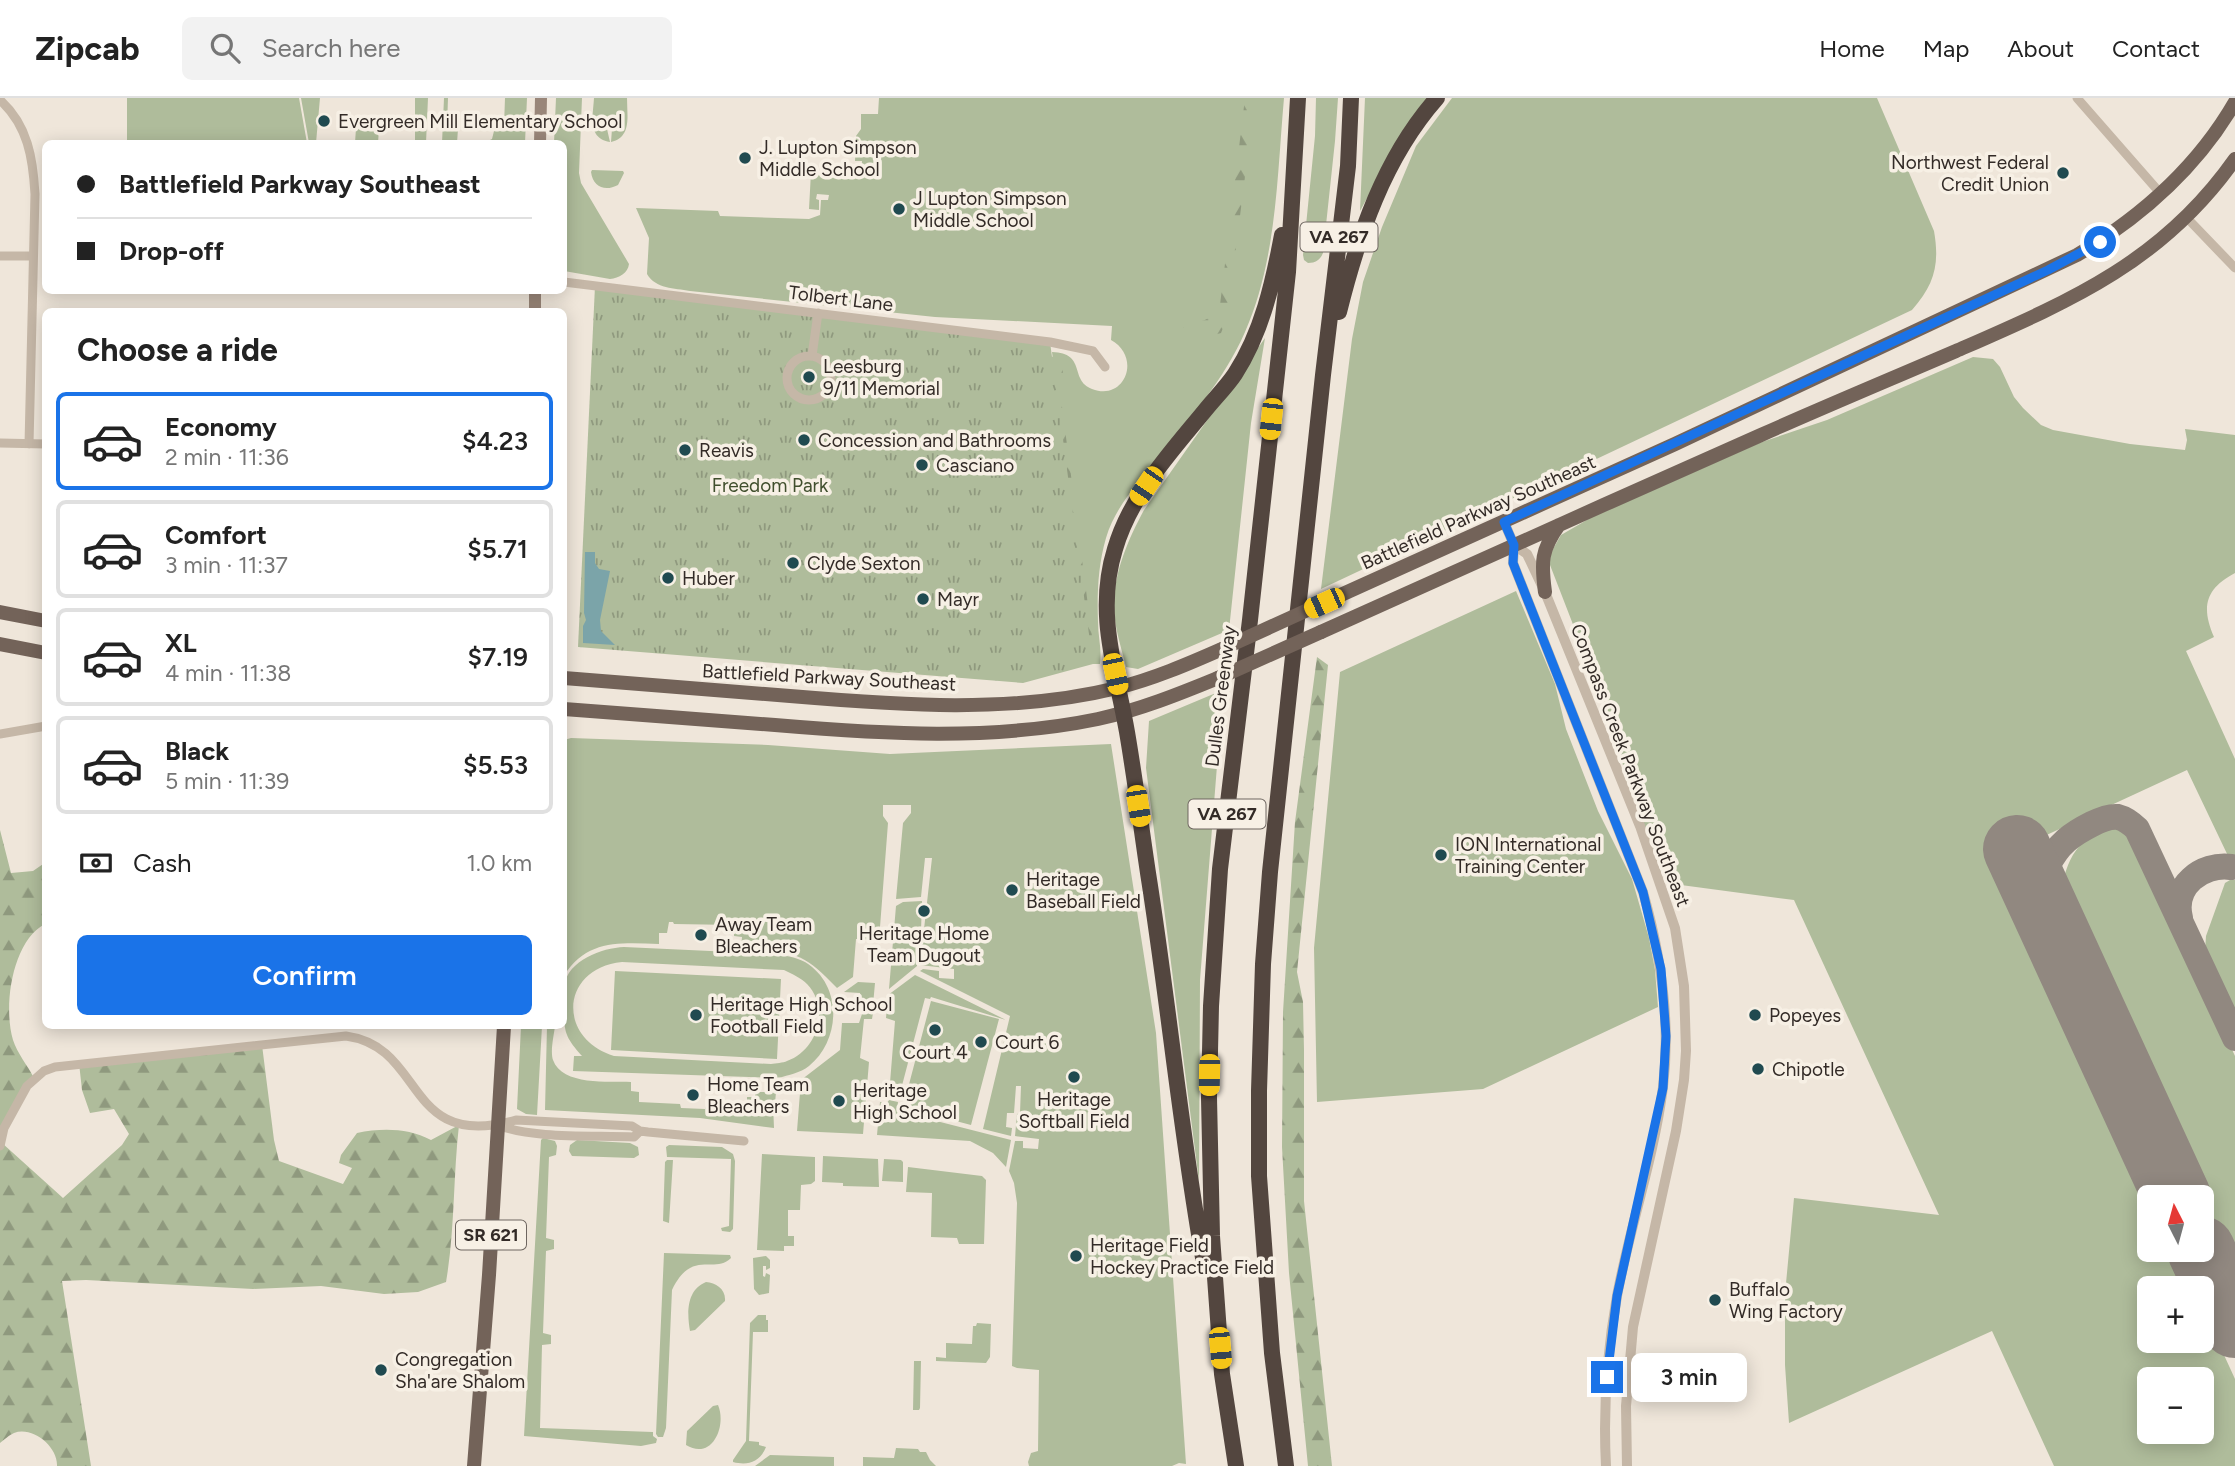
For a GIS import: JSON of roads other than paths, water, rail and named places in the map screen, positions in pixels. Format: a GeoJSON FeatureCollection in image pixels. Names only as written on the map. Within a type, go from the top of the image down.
{"type":"FeatureCollection","features":[{"type":"Feature","properties":{"kind":"highway","name":"Dulles Greenway"},"geometry":{"type":"LineString","coordinates":[[1236,1466],[1220,1348],[1210,1191],[1209,1098],[1213,960],[1220,869],[1288,272],[1298,98]]}},
{"type":"Feature","properties":{"kind":"highway","name":"VA 267"},"geometry":{"type":"LineString","coordinates":[[1286,1466],[1264,1265],[1259,1176],[1263,964],[1270,872],[1348,166],[1351,98]]}},
{"type":"Feature","properties":{"kind":"highway"},"geometry":{"type":"LineString","coordinates":[[1323,375],[1353,255],[1369,212],[1407,137],[1437,98]]}},
{"type":"Feature","properties":{"kind":"highway"},"geometry":{"type":"LineString","coordinates":[[1220,1348],[1195,1214],[1161,956],[1107,624],[1105,597],[1114,549],[1130,508],[1165,459],[1234,375],[1251,345],[1274,278],[1295,163]]}},
{"type":"Feature","properties":{"kind":"main road"},"geometry":{"type":"LineString","coordinates":[[540,140],[541,98]]}},
{"type":"Feature","properties":{"kind":"main road","name":"Battlefield Parkway Southeast"},"geometry":{"type":"LineString","coordinates":[[567,678],[891,703],[971,705],[1084,695],[1118,688],[1183,666],[1504,522],[2048,270],[2115,231],[2161,194],[2205,146],[2235,102]]}},
{"type":"Feature","properties":{"kind":"main road"},"geometry":{"type":"LineString","coordinates":[[567,709],[849,731],[931,733],[1001,731],[1059,725],[1123,713],[1218,678],[2074,298],[2134,262],[2187,218],[2235,159]]}},
{"type":"Feature","properties":{"kind":"main road"},"geometry":{"type":"LineString","coordinates":[[1545,592],[1541,564],[1544,550],[1559,525]]}},
{"type":"Feature","properties":{"kind":"main road"},"geometry":{"type":"LineString","coordinates":[[0,612],[42,620]]}},
{"type":"Feature","properties":{"kind":"main road"},"geometry":{"type":"LineString","coordinates":[[0,644],[42,652]]}},
{"type":"Feature","properties":{"kind":"main road","name":"SR 621"},"geometry":{"type":"LineString","coordinates":[[474,1466],[503,1029]]}},
{"type":"Feature","properties":{"kind":"street"},"geometry":{"type":"LineString","coordinates":[[2077,98],[2161,194]]}},
{"type":"Feature","properties":{"kind":"street"},"geometry":{"type":"LineString","coordinates":[[0,100],[22,129],[33,160],[35,194],[29,444]]}},
{"type":"Feature","properties":{"kind":"street"},"geometry":{"type":"LineString","coordinates":[[2187,218],[2235,268]]}},
{"type":"Feature","properties":{"kind":"street"},"geometry":{"type":"LineString","coordinates":[[0,256],[32,256]]}},
{"type":"Feature","properties":{"kind":"street","name":"Tolbert Lane"},"geometry":{"type":"LineString","coordinates":[[567,282],[1050,342],[1093,351],[1105,367]]}},
{"type":"Feature","properties":{"kind":"street"},"geometry":{"type":"LineString","coordinates":[[812,356],[818,313]]}},
{"type":"Feature","properties":{"kind":"street"},"geometry":{"type":"LineString","coordinates":[[812,356],[824,361],[832,377],[830,387],[822,396],[812,401],[804,400],[790,391],[786,382],[792,363],[812,356]]}},
{"type":"Feature","properties":{"kind":"street"},"geometry":{"type":"LineString","coordinates":[[0,443],[42,444]]}},
{"type":"Feature","properties":{"kind":"street","name":"Compass Creek Parkway Southeast"},"geometry":{"type":"LineString","coordinates":[[1504,522],[1514,545],[1513,563],[1643,892],[1656,944],[1664,996],[1666,1036],[1663,1088],[1610,1339],[1605,1415],[1606,1466]]}},
{"type":"Feature","properties":{"kind":"street","name":"Compass Creek Parkway Southeast"},"geometry":{"type":"LineString","coordinates":[[1514,545],[1527,554],[1545,592],[1640,826],[1675,928],[1684,986],[1685,1080],[1633,1327],[1626,1406],[1627,1466]]}},
{"type":"Feature","properties":{"kind":"street"},"geometry":{"type":"LineString","coordinates":[[0,734],[42,727]]}},
{"type":"Feature","properties":{"kind":"street"},"geometry":{"type":"LineString","coordinates":[[0,1146],[4,1128],[27,1086],[44,1071],[55,1066],[346,1036],[359,1038],[382,1049],[429,1107],[446,1120],[459,1125],[498,1125],[515,1132],[634,1137],[640,1131],[744,1141]]}},
{"type":"Feature","properties":{"kind":"water"},"geometry":{"type":"Polygon","coordinates":[[[585,552],[595,552],[595,563],[599,569],[610,571],[600,620],[601,631],[615,645],[583,643],[583,626],[586,620],[585,552]]]}},
{"type":"Feature","properties":{"kind":"place","name":"Evergreen Mill Elementary School"},"geometry":{"type":"Point","coordinates":[324,121]}},
{"type":"Feature","properties":{"kind":"place","name":"J. Lupton Simpson Middle School"},"geometry":{"type":"Point","coordinates":[745,158]}},
{"type":"Feature","properties":{"kind":"place","name":"Northwest Federal Credit Union"},"geometry":{"type":"Point","coordinates":[2063,173]}},
{"type":"Feature","properties":{"kind":"place","name":"J Lupton Simpson Middle School"},"geometry":{"type":"Point","coordinates":[899,209]}},
{"type":"Feature","properties":{"kind":"place","name":"Leesburg 9/11 Memorial"},"geometry":{"type":"Point","coordinates":[809,377]}},
{"type":"Feature","properties":{"kind":"place","name":"Concession and Bathrooms"},"geometry":{"type":"Point","coordinates":[804,440]}},
{"type":"Feature","properties":{"kind":"place","name":"Reavis"},"geometry":{"type":"Point","coordinates":[685,450]}},
{"type":"Feature","properties":{"kind":"place","name":"Casciano"},"geometry":{"type":"Point","coordinates":[922,465]}},
{"type":"Feature","properties":{"kind":"place","name":"Clyde Sexton"},"geometry":{"type":"Point","coordinates":[793,563]}},
{"type":"Feature","properties":{"kind":"place","name":"Huber"},"geometry":{"type":"Point","coordinates":[668,578]}},
{"type":"Feature","properties":{"kind":"place","name":"Mayr"},"geometry":{"type":"Point","coordinates":[923,599]}},
{"type":"Feature","properties":{"kind":"place","name":"ION International Training Center"},"geometry":{"type":"Point","coordinates":[1441,855]}},
{"type":"Feature","properties":{"kind":"place","name":"Heritage Baseball Field"},"geometry":{"type":"Point","coordinates":[1012,890]}},
{"type":"Feature","properties":{"kind":"place","name":"Heritage Home Team Dugout"},"geometry":{"type":"Point","coordinates":[924,911]}},
{"type":"Feature","properties":{"kind":"place","name":"Away Team Bleachers"},"geometry":{"type":"Point","coordinates":[701,935]}},
{"type":"Feature","properties":{"kind":"place","name":"Heritage High School Football Field"},"geometry":{"type":"Point","coordinates":[696,1015]}},
{"type":"Feature","properties":{"kind":"place","name":"Popeyes"},"geometry":{"type":"Point","coordinates":[1755,1015]}},
{"type":"Feature","properties":{"kind":"place","name":"Court 4"},"geometry":{"type":"Point","coordinates":[935,1030]}},
{"type":"Feature","properties":{"kind":"place","name":"Court 6"},"geometry":{"type":"Point","coordinates":[981,1042]}},
{"type":"Feature","properties":{"kind":"place","name":"Chipotle"},"geometry":{"type":"Point","coordinates":[1758,1069]}},
{"type":"Feature","properties":{"kind":"place","name":"Heritage Softball Field"},"geometry":{"type":"Point","coordinates":[1074,1077]}},
{"type":"Feature","properties":{"kind":"place","name":"Home Team Bleachers"},"geometry":{"type":"Point","coordinates":[693,1095]}},
{"type":"Feature","properties":{"kind":"place","name":"Heritage High School"},"geometry":{"type":"Point","coordinates":[839,1101]}},
{"type":"Feature","properties":{"kind":"place","name":"Heritage Field Hockey Practice Field"},"geometry":{"type":"Point","coordinates":[1076,1256]}},
{"type":"Feature","properties":{"kind":"place","name":"Buffalo Wing Factory"},"geometry":{"type":"Point","coordinates":[1715,1300]}},
{"type":"Feature","properties":{"kind":"place","name":"Congregation Sha'are Shalom"},"geometry":{"type":"Point","coordinates":[381,1370]}},
{"type":"Feature","properties":{"kind":"park label","name":"Freedom Park"},"geometry":{"type":"Point","coordinates":[770,485]}}]}
